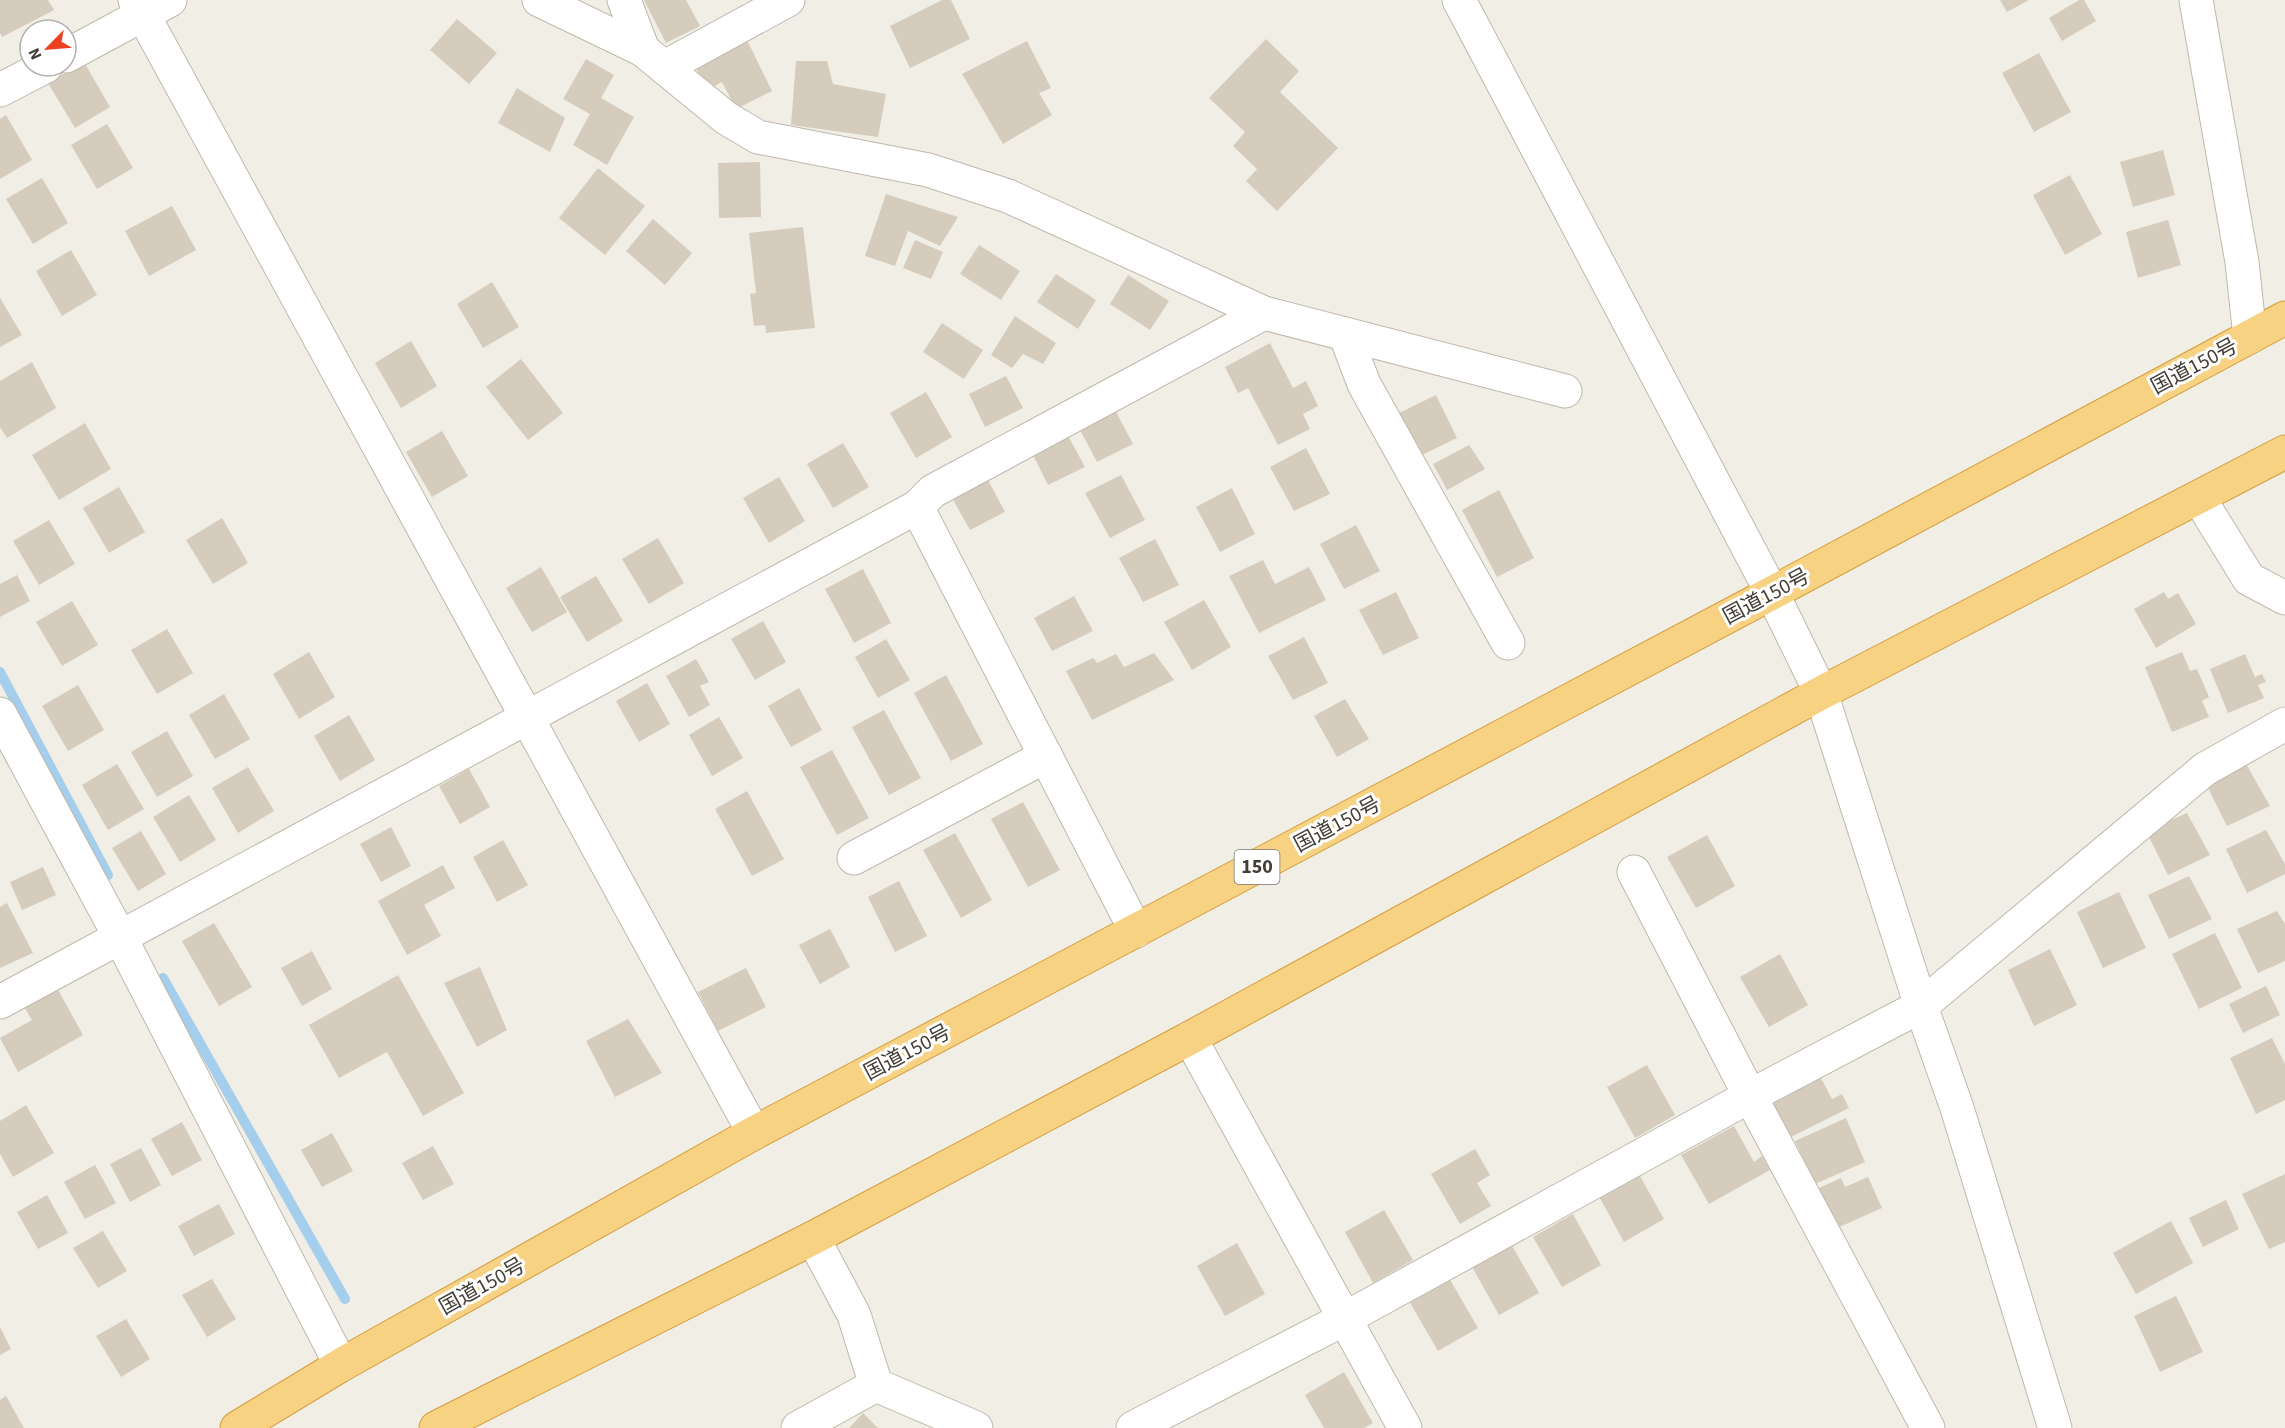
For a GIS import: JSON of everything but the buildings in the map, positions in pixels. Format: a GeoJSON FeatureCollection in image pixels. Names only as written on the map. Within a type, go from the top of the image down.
{"type":"FeatureCollection","features":[{"type":"Feature","properties":{"kind":"highway","name":"国道150号"},"geometry":{"type":"LineString","coordinates":[[237,1428],[341,1365],[754,1133],[2285,318]]}},
{"type":"Feature","properties":{"kind":"highway"},"geometry":{"type":"LineString","coordinates":[[436,1428],[813,1238],[1190,1038],[1821,693],[2285,452]]}},
{"type":"Feature","properties":{"kind":"street"},"geometry":{"type":"LineString","coordinates":[[539,0],[654,59],[726,118],[758,137],[928,170],[1008,196],[1264,313],[1564,391]]}},
{"type":"Feature","properties":{"kind":"street"},"geometry":{"type":"LineString","coordinates":[[624,0],[654,59]]}},
{"type":"Feature","properties":{"kind":"street"},"geometry":{"type":"LineString","coordinates":[[654,59],[788,0]]}},
{"type":"Feature","properties":{"kind":"street"},"geometry":{"type":"LineString","coordinates":[[1459,0],[1772,593],[1821,693],[1921,1006],[1958,1107],[2055,1428]]}},
{"type":"Feature","properties":{"kind":"street"},"geometry":{"type":"LineString","coordinates":[[2196,0],[2242,262],[2250,337]]}},
{"type":"Feature","properties":{"kind":"street"},"geometry":{"type":"LineString","coordinates":[[78,49],[149,5],[526,718],[754,1133]]}},
{"type":"Feature","properties":{"kind":"street"},"geometry":{"type":"LineString","coordinates":[[0,90],[23,78]]}},
{"type":"Feature","properties":{"kind":"street"},"geometry":{"type":"LineString","coordinates":[[0,1002],[917,507],[933,491],[1264,313]]}},
{"type":"Feature","properties":{"kind":"street"},"geometry":{"type":"LineString","coordinates":[[1345,334],[1364,384],[1508,643]]}},
{"type":"Feature","properties":{"kind":"street"},"geometry":{"type":"LineString","coordinates":[[2199,498],[2249,579],[2285,598]]}},
{"type":"Feature","properties":{"kind":"street"},"geometry":{"type":"LineString","coordinates":[[917,507],[1136,931]]}},
{"type":"Feature","properties":{"kind":"street"},"geometry":{"type":"LineString","coordinates":[[0,714],[120,937],[341,1365]]}},
{"type":"Feature","properties":{"kind":"street"},"geometry":{"type":"LineString","coordinates":[[1132,1428],[1344,1319],[1750,1096],[1921,1006],[2205,769],[2285,724]]}},
{"type":"Feature","properties":{"kind":"street"},"geometry":{"type":"LineString","coordinates":[[854,858],[1046,756]]}},
{"type":"Feature","properties":{"kind":"street"},"geometry":{"type":"LineString","coordinates":[[1634,872],[1750,1096],[1928,1428]]}},
{"type":"Feature","properties":{"kind":"street"},"geometry":{"type":"LineString","coordinates":[[1190,1038],[1405,1428]]}},
{"type":"Feature","properties":{"kind":"street"},"geometry":{"type":"LineString","coordinates":[[813,1238],[854,1315],[876,1385],[976,1428]]}},
{"type":"Feature","properties":{"kind":"street"},"geometry":{"type":"LineString","coordinates":[[798,1428],[876,1385]]}},
{"type":"Feature","properties":{"kind":"waterway"},"geometry":{"type":"LineString","coordinates":[[0,672],[108,875]]}},
{"type":"Feature","properties":{"kind":"waterway"},"geometry":{"type":"LineString","coordinates":[[163,978],[345,1299]]}}]}
